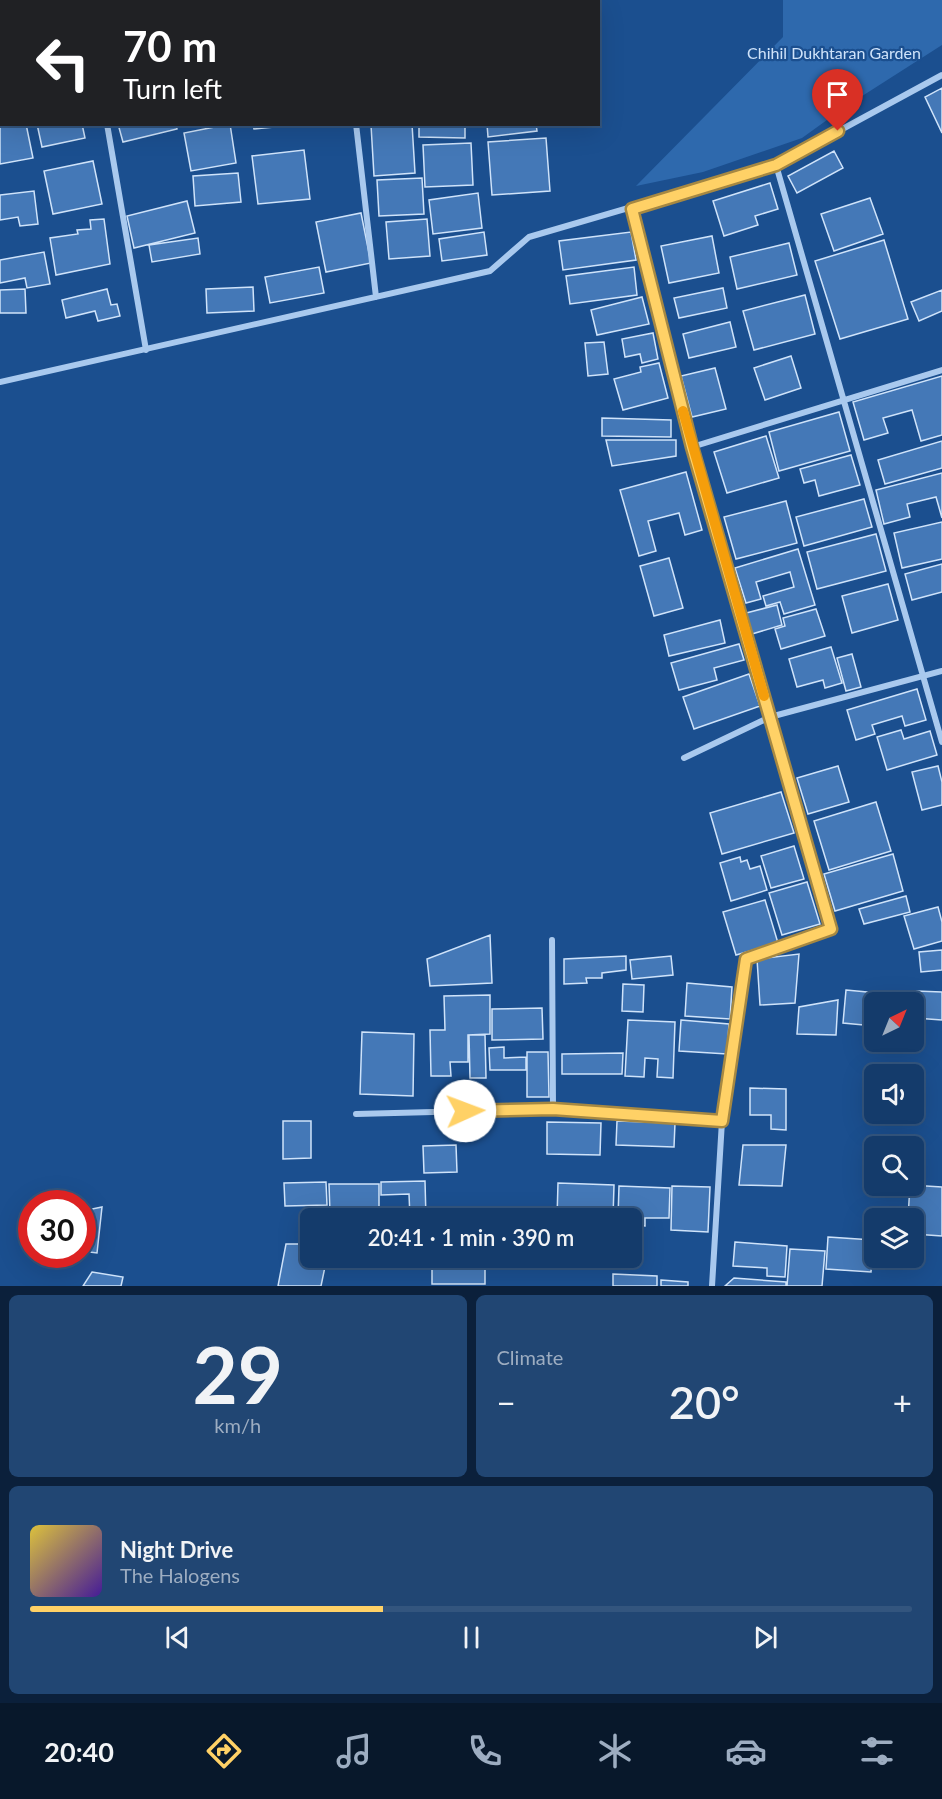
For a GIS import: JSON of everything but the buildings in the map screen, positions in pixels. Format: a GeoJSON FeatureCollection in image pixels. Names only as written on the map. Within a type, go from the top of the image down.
{"type":"FeatureCollection","features":[{"type":"Feature","properties":{"kind":"street"},"geometry":{"type":"LineString","coordinates":[[0,382],[490,271],[530,237],[776,165],[942,75]]}},
{"type":"Feature","properties":{"kind":"street"},"geometry":{"type":"LineString","coordinates":[[107,126],[146,350]]}},
{"type":"Feature","properties":{"kind":"street"},"geometry":{"type":"LineString","coordinates":[[356,126],[376,297]]}},
{"type":"Feature","properties":{"kind":"street"},"geometry":{"type":"LineString","coordinates":[[776,165],[942,742]]}},
{"type":"Feature","properties":{"kind":"street"},"geometry":{"type":"LineString","coordinates":[[632,209],[692,447],[831,929],[746,959],[722,1121],[712,1286]]}},
{"type":"Feature","properties":{"kind":"street"},"geometry":{"type":"LineString","coordinates":[[692,447],[942,370]]}},
{"type":"Feature","properties":{"kind":"street"},"geometry":{"type":"LineString","coordinates":[[684,758],[770,717],[942,671]]}},
{"type":"Feature","properties":{"kind":"street"},"geometry":{"type":"LineString","coordinates":[[552,940],[553,1109]]}},
{"type":"Feature","properties":{"kind":"street"},"geometry":{"type":"LineString","coordinates":[[356,1114],[553,1109],[722,1121]]}},
{"type":"Feature","properties":{"kind":"green space","name":"Chihil Dukhtaran Garden"},"geometry":{"type":"Polygon","coordinates":[[[783,0],[942,0],[942,45],[845,107],[802,138],[703,172],[636,186],[783,37],[783,0]]]}},
{"type":"Feature","properties":{"kind":"slow traffic"},"geometry":{"type":"LineString","coordinates":[[683,411],[764,696]]}},
{"type":"Feature","properties":{"kind":"route"},"geometry":{"type":"LineString","coordinates":[[465,1111],[553,1109],[722,1121],[746,959],[831,929],[692,447],[632,209],[776,165],[838,131]]}}]}
